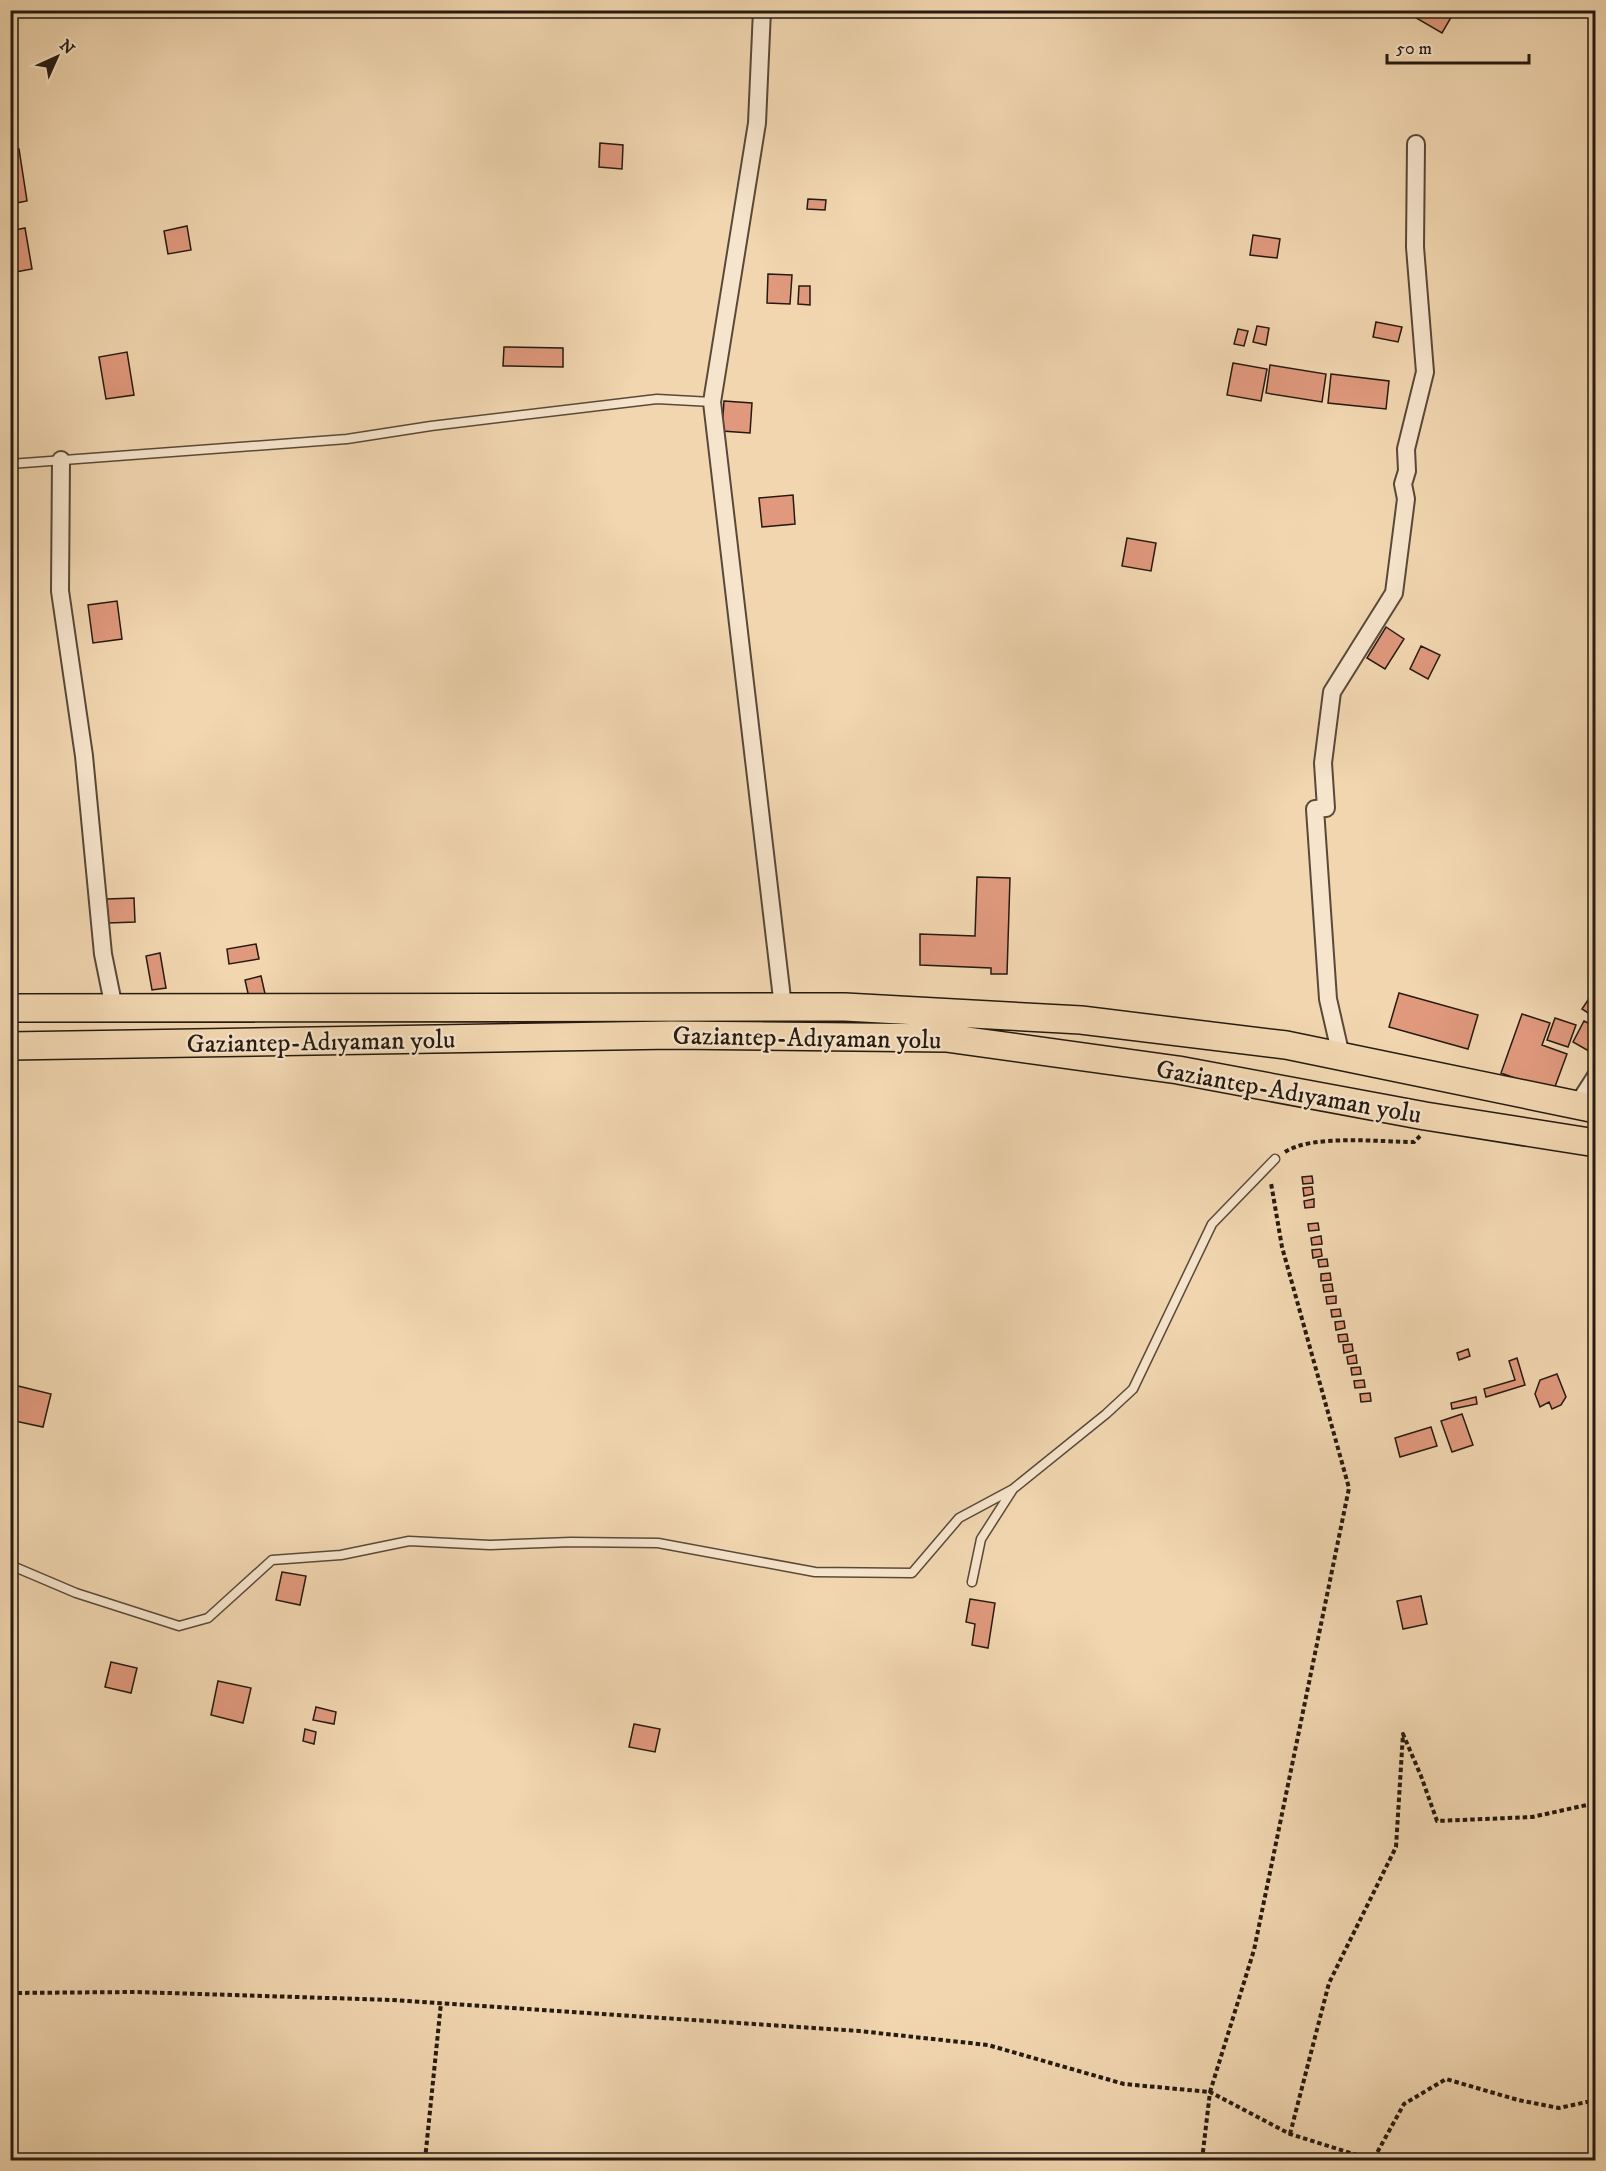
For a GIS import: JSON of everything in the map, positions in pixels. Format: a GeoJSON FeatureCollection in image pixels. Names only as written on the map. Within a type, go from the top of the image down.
{"type":"FeatureCollection","features":[{"type":"Feature","properties":{"kind":"highway","name":"Gaziantep-Adıyaman yolu"},"geometry":{"type":"LineString","coordinates":[[10,1008],[845,1007],[1080,1020],[1286,1045],[1587,1106]]}},
{"type":"Feature","properties":{"kind":"highway","name":"Gaziantep-Adıyaman yolu"},"geometry":{"type":"LineString","coordinates":[[10,1046],[672,1035],[946,1038],[1178,1070],[1437,1118],[1596,1143]]}},
{"type":"Feature","properties":{"kind":"street"},"geometry":{"type":"LineString","coordinates":[[762,10],[756,123],[712,402],[783,1007]]}},
{"type":"Feature","properties":{"kind":"street"},"geometry":{"type":"LineString","coordinates":[[1341,1056],[1328,999],[1315,809],[1326,808],[1323,763],[1332,692],[1395,593],[1406,499],[1403,484],[1407,471],[1406,449],[1425,372],[1415,247],[1416,144]]}},
{"type":"Feature","properties":{"kind":"street"},"geometry":{"type":"LineString","coordinates":[[61,460],[60,591],[84,756],[103,954],[114,1008]]}},
{"type":"Feature","properties":{"kind":"street"},"geometry":{"type":"LineString","coordinates":[[1587,1106],[1596,1076]]}},
{"type":"Feature","properties":{"kind":"lane"},"geometry":{"type":"LineString","coordinates":[[10,464],[347,439],[430,426],[657,399],[712,402]]}},
{"type":"Feature","properties":{"kind":"lane"},"geometry":{"type":"LineString","coordinates":[[10,1565],[76,1593],[179,1626],[208,1618],[272,1560],[341,1555],[409,1541],[490,1545],[571,1542],[658,1543],[815,1572],[912,1572],[959,1518],[1013,1489],[1106,1414],[1133,1389],[1212,1224],[1275,1159]]}},
{"type":"Feature","properties":{"kind":"lane"},"geometry":{"type":"LineString","coordinates":[[972,1582],[981,1539],[1013,1489]]}},
{"type":"Feature","properties":{"kind":"path"},"geometry":{"type":"LineString","coordinates":[[1202,2160],[1209,2092],[1254,1950],[1349,1488],[1282,1247],[1270,1179],[1275,1159],[1294,1146],[1327,1142],[1414,1142],[1437,1118]]}},
{"type":"Feature","properties":{"kind":"path"},"geometry":{"type":"LineString","coordinates":[[1290,2134],[1329,1983],[1396,1846],[1403,1734],[1422,1776],[1437,1821],[1532,1817],[1596,1803]]}},
{"type":"Feature","properties":{"kind":"path"},"geometry":{"type":"LineString","coordinates":[[10,1993],[136,1992],[441,2003],[859,2031],[988,2045],[1124,2084],[1209,2092],[1290,2134],[1373,2160],[1404,2104],[1446,2079],[1518,2100],[1559,2108],[1596,2100]]}},
{"type":"Feature","properties":{"kind":"path"},"geometry":{"type":"LineString","coordinates":[[425,2160],[441,2003]]}},
{"type":"Feature","properties":{"kind":"building"},"geometry":{"type":"Polygon","coordinates":[[[1413,10],[1446,10],[1453,14],[1442,33],[1411,15],[1413,10]]]}},
{"type":"Feature","properties":{"kind":"building"},"geometry":{"type":"Polygon","coordinates":[[[600,143],[623,145],[622,169],[599,167],[600,143]]]}},
{"type":"Feature","properties":{"kind":"building"},"geometry":{"type":"Polygon","coordinates":[[[19,149],[27,201],[16,203],[10,150],[19,149]]]}},
{"type":"Feature","properties":{"kind":"building"},"geometry":{"type":"Polygon","coordinates":[[[808,199],[826,200],[825,210],[807,209],[808,199]]]}},
{"type":"Feature","properties":{"kind":"building"},"geometry":{"type":"Polygon","coordinates":[[[187,226],[191,250],[168,254],[164,231],[187,226]]]}},
{"type":"Feature","properties":{"kind":"building"},"geometry":{"type":"Polygon","coordinates":[[[25,228],[32,269],[10,273],[10,231],[25,228]]]}},
{"type":"Feature","properties":{"kind":"building"},"geometry":{"type":"Polygon","coordinates":[[[1253,235],[1280,239],[1277,258],[1250,255],[1253,235]]]}},
{"type":"Feature","properties":{"kind":"building"},"geometry":{"type":"Polygon","coordinates":[[[768,274],[792,275],[790,304],[767,303],[768,274]]]}},
{"type":"Feature","properties":{"kind":"building"},"geometry":{"type":"Polygon","coordinates":[[[799,286],[810,286],[810,305],[798,304],[799,286]]]}},
{"type":"Feature","properties":{"kind":"building"},"geometry":{"type":"Polygon","coordinates":[[[1376,322],[1402,327],[1398,342],[1373,337],[1376,322]]]}},
{"type":"Feature","properties":{"kind":"building"},"geometry":{"type":"Polygon","coordinates":[[[1257,326],[1269,328],[1266,345],[1253,342],[1257,326]]]}},
{"type":"Feature","properties":{"kind":"building"},"geometry":{"type":"Polygon","coordinates":[[[1238,329],[1248,331],[1244,346],[1234,344],[1238,329]]]}},
{"type":"Feature","properties":{"kind":"building"},"geometry":{"type":"Polygon","coordinates":[[[504,347],[563,348],[563,367],[503,366],[504,347]]]}},
{"type":"Feature","properties":{"kind":"building"},"geometry":{"type":"Polygon","coordinates":[[[127,352],[134,395],[106,399],[99,357],[127,352]]]}},
{"type":"Feature","properties":{"kind":"building"},"geometry":{"type":"Polygon","coordinates":[[[1233,363],[1267,369],[1261,401],[1227,395],[1233,363]]]}},
{"type":"Feature","properties":{"kind":"building"},"geometry":{"type":"Polygon","coordinates":[[[1270,365],[1326,374],[1322,402],[1266,393],[1270,365]]]}},
{"type":"Feature","properties":{"kind":"building"},"geometry":{"type":"Polygon","coordinates":[[[1331,374],[1389,381],[1386,409],[1328,403],[1331,374]]]}},
{"type":"Feature","properties":{"kind":"building"},"geometry":{"type":"Polygon","coordinates":[[[724,401],[752,403],[750,433],[722,431],[724,401]]]}},
{"type":"Feature","properties":{"kind":"building"},"geometry":{"type":"Polygon","coordinates":[[[793,495],[795,524],[762,527],[759,498],[793,495]]]}},
{"type":"Feature","properties":{"kind":"building"},"geometry":{"type":"Polygon","coordinates":[[[1127,538],[1156,543],[1151,571],[1122,566],[1127,538]]]}},
{"type":"Feature","properties":{"kind":"building"},"geometry":{"type":"Polygon","coordinates":[[[117,601],[122,639],[93,643],[88,605],[117,601]]]}},
{"type":"Feature","properties":{"kind":"building"},"geometry":{"type":"Polygon","coordinates":[[[1386,627],[1404,639],[1385,669],[1367,658],[1386,627]]]}},
{"type":"Feature","properties":{"kind":"building"},"geometry":{"type":"Polygon","coordinates":[[[1421,646],[1440,655],[1428,679],[1410,669],[1421,646]]]}},
{"type":"Feature","properties":{"kind":"building"},"geometry":{"type":"Polygon","coordinates":[[[977,877],[1010,878],[1007,974],[991,974],[991,968],[920,965],[920,934],[975,936],[977,877]]]}},
{"type":"Feature","properties":{"kind":"building"},"geometry":{"type":"Polygon","coordinates":[[[134,898],[135,922],[108,923],[107,899],[134,898]]]}},
{"type":"Feature","properties":{"kind":"building"},"geometry":{"type":"Polygon","coordinates":[[[256,944],[259,959],[229,964],[227,949],[256,944]]]}},
{"type":"Feature","properties":{"kind":"building"},"geometry":{"type":"Polygon","coordinates":[[[160,953],[166,988],[152,990],[146,956],[160,953]]]}},
{"type":"Feature","properties":{"kind":"building"},"geometry":{"type":"Polygon","coordinates":[[[261,976],[266,998],[250,1002],[245,980],[261,976]]]}},
{"type":"Feature","properties":{"kind":"building"},"geometry":{"type":"Polygon","coordinates":[[[1596,988],[1596,1018],[1582,1009],[1596,988]]]}},
{"type":"Feature","properties":{"kind":"building"},"geometry":{"type":"Polygon","coordinates":[[[1399,993],[1478,1015],[1468,1049],[1389,1027],[1399,993]]]}},
{"type":"Feature","properties":{"kind":"building"},"geometry":{"type":"Polygon","coordinates":[[[1522,1014],[1550,1023],[1542,1045],[1567,1054],[1553,1092],[1501,1073],[1522,1014]]]}},
{"type":"Feature","properties":{"kind":"building"},"geometry":{"type":"Polygon","coordinates":[[[1555,1018],[1576,1025],[1568,1047],[1547,1040],[1555,1018]]]}},
{"type":"Feature","properties":{"kind":"building"},"geometry":{"type":"Polygon","coordinates":[[[1584,1021],[1596,1027],[1594,1054],[1573,1042],[1584,1021]]]}},
{"type":"Feature","properties":{"kind":"building"},"geometry":{"type":"Polygon","coordinates":[[[1312,1176],[1313,1183],[1303,1184],[1302,1177],[1312,1176]]]}},
{"type":"Feature","properties":{"kind":"building"},"geometry":{"type":"Polygon","coordinates":[[[1312,1187],[1313,1194],[1304,1196],[1303,1188],[1312,1187]]]}},
{"type":"Feature","properties":{"kind":"building"},"geometry":{"type":"Polygon","coordinates":[[[1314,1199],[1314,1207],[1305,1208],[1304,1201],[1314,1199]]]}},
{"type":"Feature","properties":{"kind":"building"},"geometry":{"type":"Polygon","coordinates":[[[1596,1215],[1596,1245],[1590,1216],[1596,1215]]]}},
{"type":"Feature","properties":{"kind":"building"},"geometry":{"type":"Polygon","coordinates":[[[1318,1223],[1319,1230],[1309,1231],[1308,1224],[1318,1223]]]}},
{"type":"Feature","properties":{"kind":"building"},"geometry":{"type":"Polygon","coordinates":[[[1321,1236],[1322,1244],[1312,1245],[1311,1238],[1321,1236]]]}},
{"type":"Feature","properties":{"kind":"building"},"geometry":{"type":"Polygon","coordinates":[[[1321,1249],[1322,1256],[1313,1258],[1312,1250],[1321,1249]]]}},
{"type":"Feature","properties":{"kind":"building"},"geometry":{"type":"Polygon","coordinates":[[[1327,1259],[1328,1266],[1319,1267],[1318,1260],[1327,1259]]]}},
{"type":"Feature","properties":{"kind":"building"},"geometry":{"type":"Polygon","coordinates":[[[1330,1273],[1331,1280],[1321,1281],[1321,1274],[1330,1273]]]}},
{"type":"Feature","properties":{"kind":"building"},"geometry":{"type":"Polygon","coordinates":[[[1332,1284],[1333,1291],[1324,1292],[1323,1285],[1332,1284]]]}},
{"type":"Feature","properties":{"kind":"building"},"geometry":{"type":"Polygon","coordinates":[[[1336,1296],[1336,1303],[1327,1304],[1326,1297],[1336,1296]]]}},
{"type":"Feature","properties":{"kind":"building"},"geometry":{"type":"Polygon","coordinates":[[[1340,1309],[1341,1316],[1332,1317],[1331,1310],[1340,1309]]]}},
{"type":"Feature","properties":{"kind":"building"},"geometry":{"type":"Polygon","coordinates":[[[1344,1321],[1345,1328],[1336,1330],[1335,1322],[1344,1321]]]}},
{"type":"Feature","properties":{"kind":"building"},"geometry":{"type":"Polygon","coordinates":[[[1347,1334],[1348,1341],[1339,1342],[1338,1335],[1347,1334]]]}},
{"type":"Feature","properties":{"kind":"building"},"geometry":{"type":"Polygon","coordinates":[[[1352,1344],[1353,1351],[1344,1353],[1343,1345],[1352,1344]]]}},
{"type":"Feature","properties":{"kind":"building"},"geometry":{"type":"Polygon","coordinates":[[[1468,1349],[1470,1356],[1459,1360],[1457,1353],[1468,1349]]]}},
{"type":"Feature","properties":{"kind":"building"},"geometry":{"type":"Polygon","coordinates":[[[1356,1355],[1357,1363],[1348,1364],[1347,1357],[1356,1355]]]}},
{"type":"Feature","properties":{"kind":"building"},"geometry":{"type":"Polygon","coordinates":[[[1517,1358],[1525,1385],[1486,1397],[1484,1389],[1515,1380],[1509,1361],[1517,1358]]]}},
{"type":"Feature","properties":{"kind":"building"},"geometry":{"type":"Polygon","coordinates":[[[1360,1367],[1361,1374],[1352,1375],[1351,1368],[1360,1367]]]}},
{"type":"Feature","properties":{"kind":"building"},"geometry":{"type":"Polygon","coordinates":[[[1557,1374],[1566,1397],[1561,1405],[1552,1409],[1549,1402],[1540,1407],[1535,1394],[1540,1380],[1557,1374]]]}},
{"type":"Feature","properties":{"kind":"building"},"geometry":{"type":"Polygon","coordinates":[[[1364,1380],[1365,1387],[1355,1388],[1354,1381],[1364,1380]]]}},
{"type":"Feature","properties":{"kind":"building"},"geometry":{"type":"Polygon","coordinates":[[[10,1384],[51,1394],[43,1427],[10,1420],[10,1384]]]}},
{"type":"Feature","properties":{"kind":"building"},"geometry":{"type":"Polygon","coordinates":[[[1370,1393],[1371,1401],[1361,1402],[1360,1394],[1370,1393]]]}},
{"type":"Feature","properties":{"kind":"building"},"geometry":{"type":"Polygon","coordinates":[[[1476,1397],[1477,1404],[1452,1409],[1451,1403],[1476,1397]]]}},
{"type":"Feature","properties":{"kind":"building"},"geometry":{"type":"Polygon","coordinates":[[[1462,1414],[1473,1445],[1452,1452],[1441,1421],[1462,1414]]]}},
{"type":"Feature","properties":{"kind":"building"},"geometry":{"type":"Polygon","coordinates":[[[1431,1427],[1437,1446],[1400,1457],[1395,1438],[1431,1427]]]}},
{"type":"Feature","properties":{"kind":"building"},"geometry":{"type":"Polygon","coordinates":[[[282,1572],[306,1576],[300,1605],[276,1600],[282,1572]]]}},
{"type":"Feature","properties":{"kind":"building"},"geometry":{"type":"Polygon","coordinates":[[[1421,1596],[1427,1624],[1403,1629],[1397,1601],[1421,1596]]]}},
{"type":"Feature","properties":{"kind":"building"},"geometry":{"type":"Polygon","coordinates":[[[970,1599],[995,1603],[988,1648],[972,1645],[975,1624],[966,1622],[970,1599]]]}},
{"type":"Feature","properties":{"kind":"building"},"geometry":{"type":"Polygon","coordinates":[[[111,1662],[137,1668],[131,1693],[105,1687],[111,1662]]]}},
{"type":"Feature","properties":{"kind":"building"},"geometry":{"type":"Polygon","coordinates":[[[218,1681],[251,1688],[243,1723],[211,1715],[218,1681]]]}},
{"type":"Feature","properties":{"kind":"building"},"geometry":{"type":"Polygon","coordinates":[[[316,1707],[336,1712],[334,1724],[313,1720],[316,1707]]]}},
{"type":"Feature","properties":{"kind":"building"},"geometry":{"type":"Polygon","coordinates":[[[634,1724],[660,1729],[655,1752],[629,1747],[634,1724]]]}},
{"type":"Feature","properties":{"kind":"building"},"geometry":{"type":"Polygon","coordinates":[[[305,1729],[316,1732],[314,1744],[303,1741],[305,1729]]]}}]}
